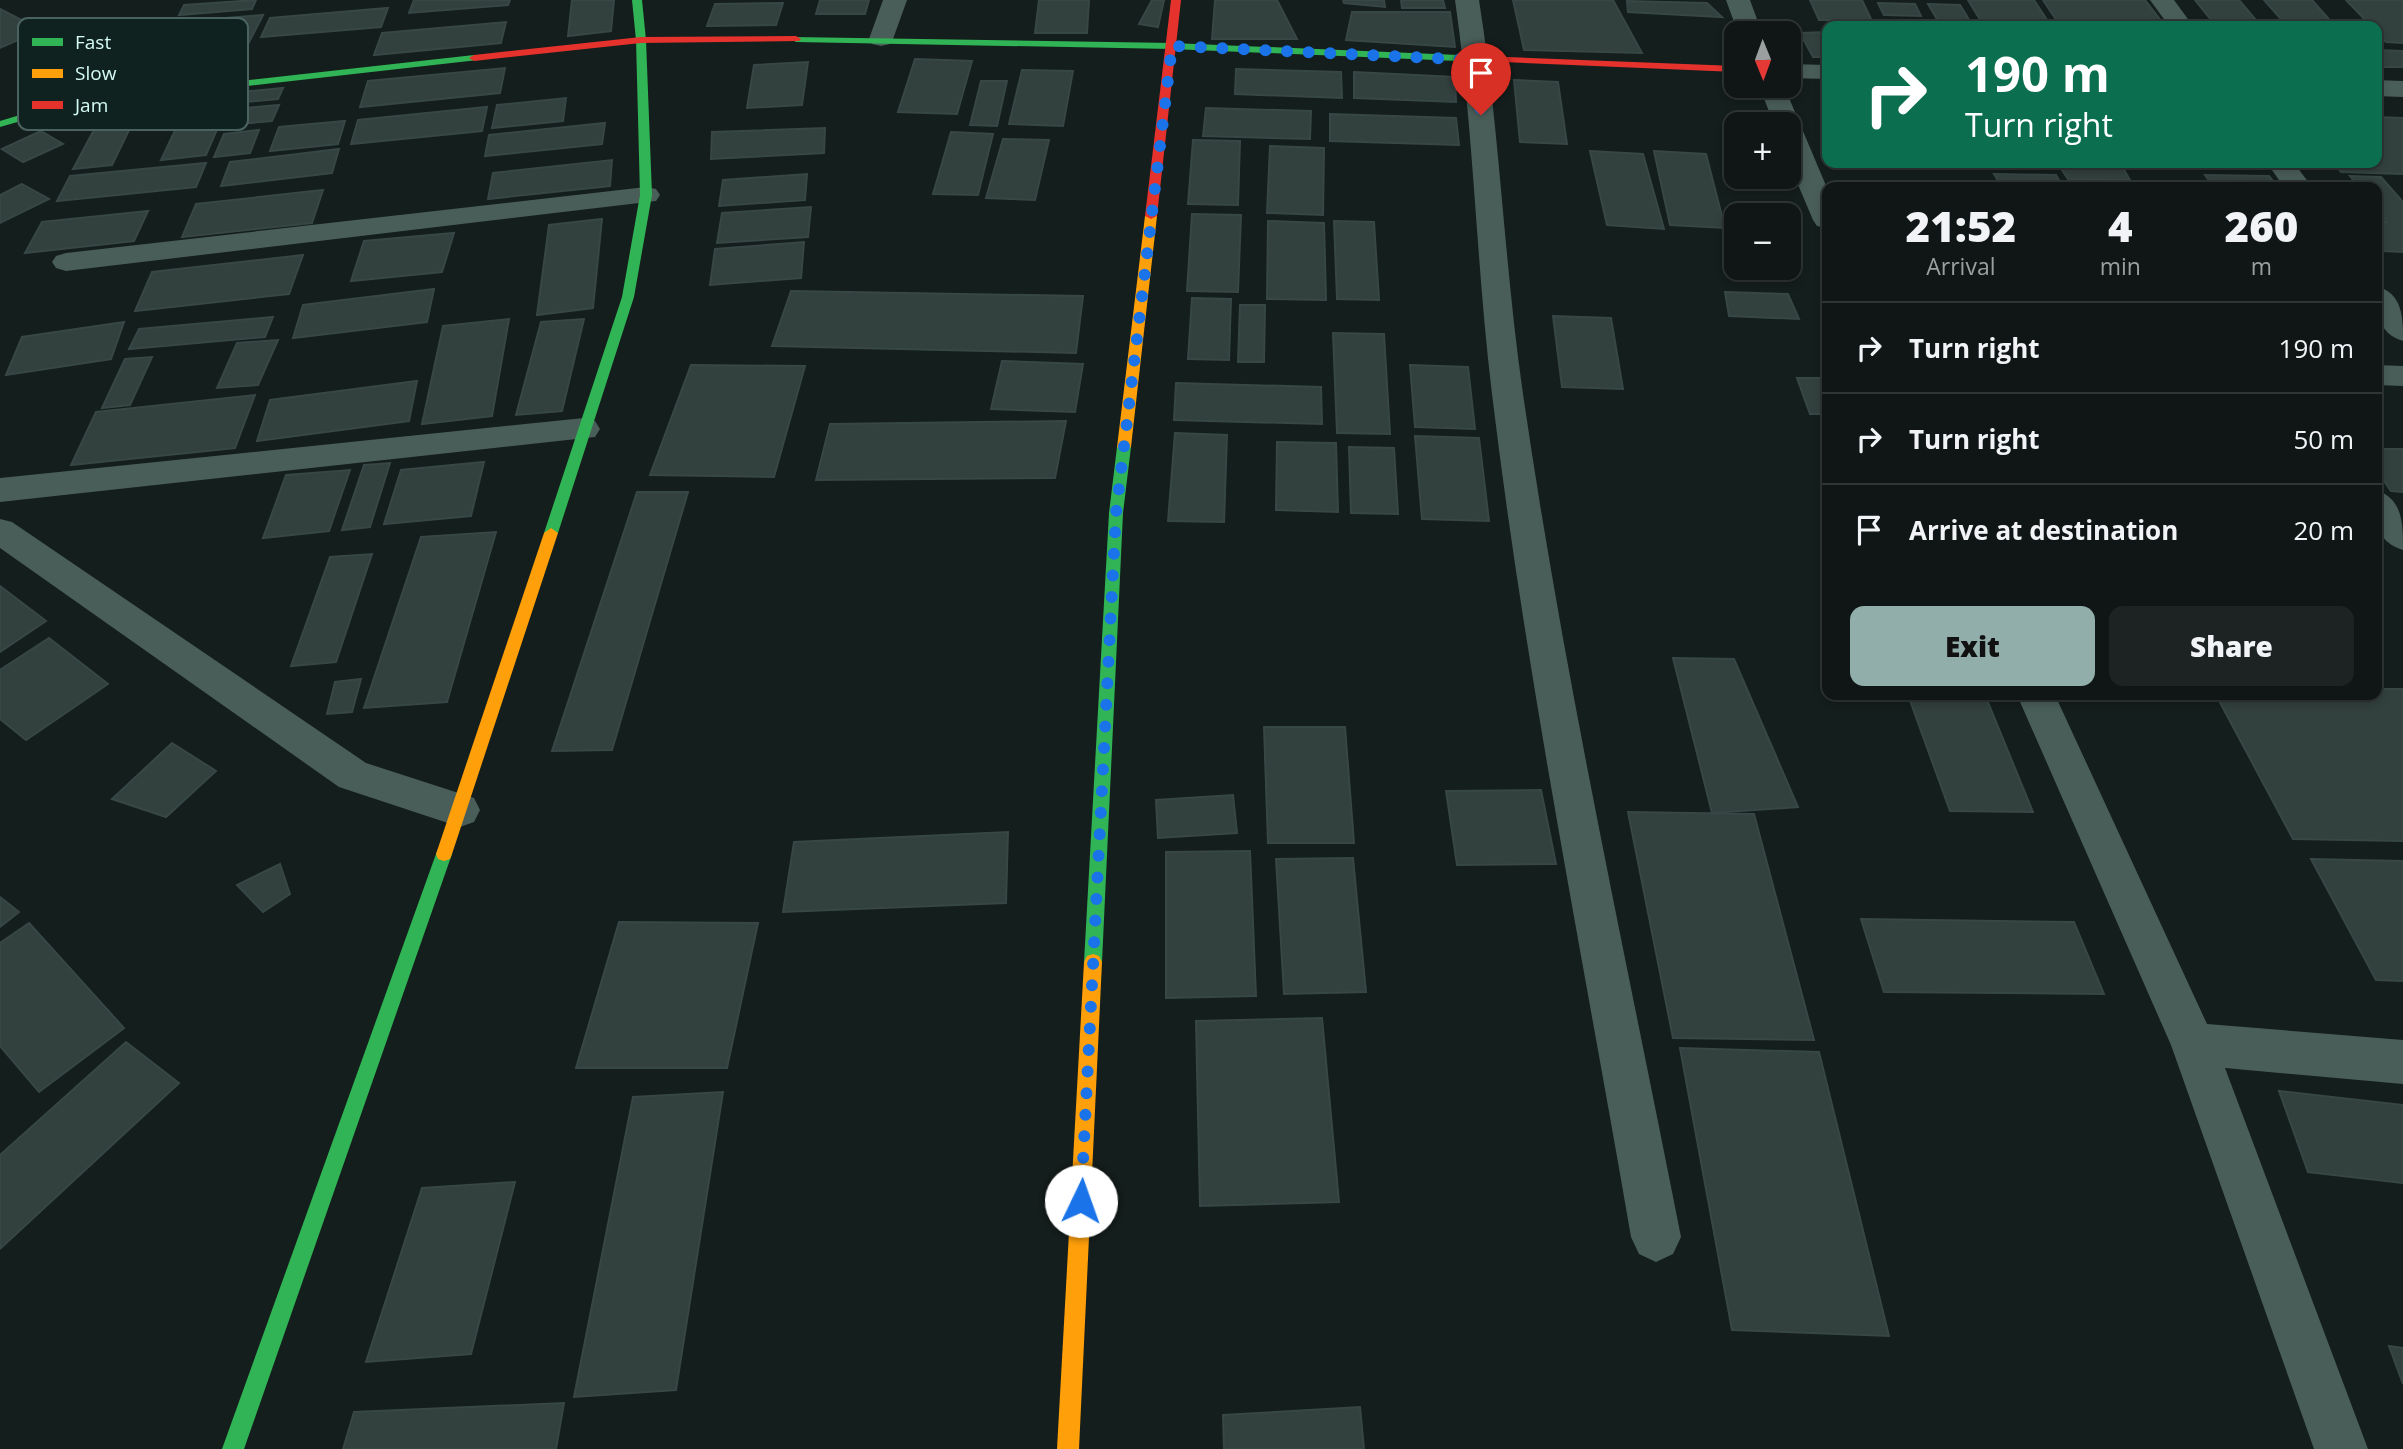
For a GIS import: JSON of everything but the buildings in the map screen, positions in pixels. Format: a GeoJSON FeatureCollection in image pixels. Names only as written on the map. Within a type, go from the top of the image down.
{"type":"FeatureCollection","features":[{"type":"Feature","properties":{"kind":"street"},"geometry":{"type":"LineString","coordinates":[[233,1449],[460,810],[628,297],[646,195],[641,40],[637,0]]}},
{"type":"Feature","properties":{"kind":"street"},"geometry":{"type":"LineString","coordinates":[[881,39],[895,0]]}},
{"type":"Feature","properties":{"kind":"street"},"geometry":{"type":"LineString","coordinates":[[1068,1449],[1116,513],[1176,0]]}},
{"type":"Feature","properties":{"kind":"street"},"geometry":{"type":"LineString","coordinates":[[1467,0],[1476,60],[1507,391],[1534,578],[1656,1237]]}},
{"type":"Feature","properties":{"kind":"street"},"geometry":{"type":"LineString","coordinates":[[1738,0],[1746,21]]}},
{"type":"Feature","properties":{"kind":"street"},"geometry":{"type":"LineString","coordinates":[[2162,0],[2177,21]]}},
{"type":"Feature","properties":{"kind":"street"},"geometry":{"type":"LineString","coordinates":[[248,83],[641,40],[881,39],[1172,46],[1724,69]]}},
{"type":"Feature","properties":{"kind":"street"},"geometry":{"type":"LineString","coordinates":[[1801,71],[1822,72]]}},
{"type":"Feature","properties":{"kind":"street"},"geometry":{"type":"LineString","coordinates":[[2382,88],[2403,89]]}},
{"type":"Feature","properties":{"kind":"street"},"geometry":{"type":"LineString","coordinates":[[1801,157],[1822,208]]}},
{"type":"Feature","properties":{"kind":"street"},"geometry":{"type":"LineString","coordinates":[[66,262],[646,195]]}},
{"type":"Feature","properties":{"kind":"street"},"geometry":{"type":"LineString","coordinates":[[2382,303],[2403,331]]}},
{"type":"Feature","properties":{"kind":"street"},"geometry":{"type":"LineString","coordinates":[[2382,375],[2403,376]]}},
{"type":"Feature","properties":{"kind":"street"},"geometry":{"type":"LineString","coordinates":[[0,489],[584,429]]}},
{"type":"Feature","properties":{"kind":"street"},"geometry":{"type":"LineString","coordinates":[[2382,510],[2403,537]]}},
{"type":"Feature","properties":{"kind":"street"},"geometry":{"type":"LineString","coordinates":[[0,531],[353,775],[460,810]]}},
{"type":"Feature","properties":{"kind":"street"},"geometry":{"type":"LineString","coordinates":[[2038,700],[2193,1044],[2341,1449]]}},
{"type":"Feature","properties":{"kind":"street"},"geometry":{"type":"LineString","coordinates":[[2193,1044],[2403,1062]]}},
{"type":"Feature","properties":{"kind":"traffic: fast"},"geometry":{"type":"LineString","coordinates":[[551,533],[628,297],[646,195],[641,40],[637,0]]}},
{"type":"Feature","properties":{"kind":"traffic: fast"},"geometry":{"type":"LineString","coordinates":[[796,39],[1172,46],[1482,59]]}},
{"type":"Feature","properties":{"kind":"traffic: fast"},"geometry":{"type":"LineString","coordinates":[[248,83],[474,58]]}},
{"type":"Feature","properties":{"kind":"traffic: fast"},"geometry":{"type":"LineString","coordinates":[[0,124],[18,119]]}},
{"type":"Feature","properties":{"kind":"traffic: fast"},"geometry":{"type":"LineString","coordinates":[[1093,962],[1116,513],[1124,447]]}},
{"type":"Feature","properties":{"kind":"traffic: fast"},"geometry":{"type":"LineString","coordinates":[[233,1449],[444,854]]}},
{"type":"Feature","properties":{"kind":"traffic: slow"},"geometry":{"type":"LineString","coordinates":[[1124,447],[1151,216]]}},
{"type":"Feature","properties":{"kind":"traffic: slow"},"geometry":{"type":"LineString","coordinates":[[444,854],[551,533]]}},
{"type":"Feature","properties":{"kind":"traffic: slow"},"geometry":{"type":"LineString","coordinates":[[1068,1449],[1093,962]]}},
{"type":"Feature","properties":{"kind":"traffic: jam"},"geometry":{"type":"LineString","coordinates":[[1151,216],[1176,0]]}},
{"type":"Feature","properties":{"kind":"traffic: jam"},"geometry":{"type":"LineString","coordinates":[[474,58],[641,40],[796,39]]}},
{"type":"Feature","properties":{"kind":"traffic: jam"},"geometry":{"type":"LineString","coordinates":[[1482,59],[1724,69]]}},
{"type":"Feature","properties":{"kind":"route"},"geometry":{"type":"LineString","coordinates":[[1081,1201],[1116,513],[1172,46],[1476,60],[1481,115]]}}]}
